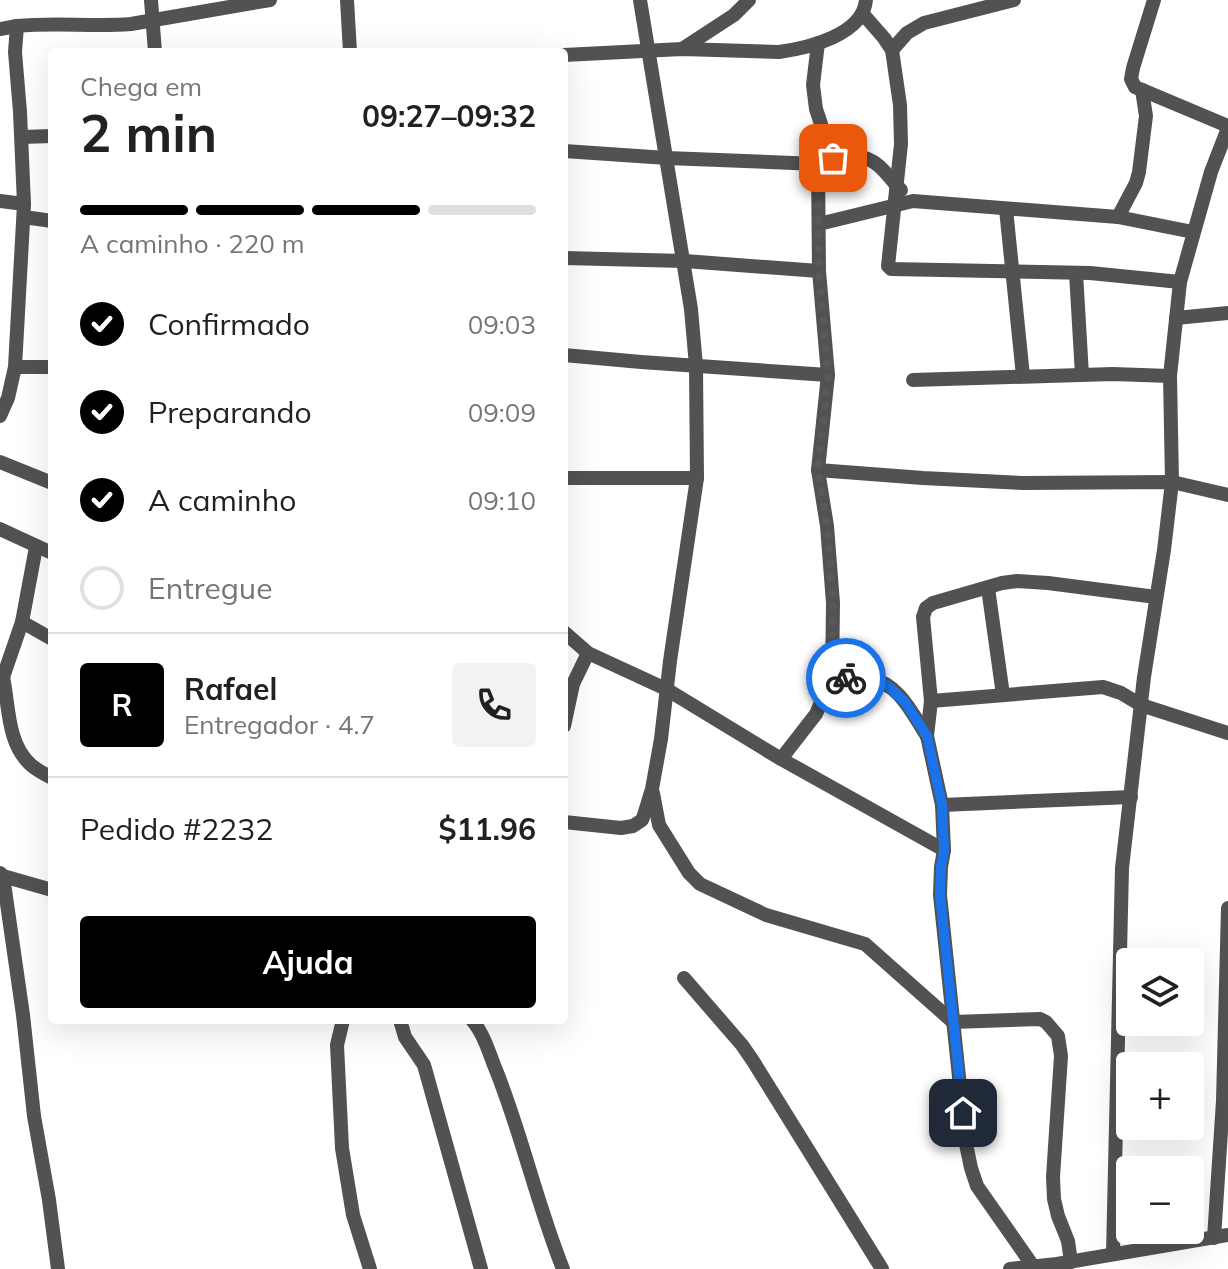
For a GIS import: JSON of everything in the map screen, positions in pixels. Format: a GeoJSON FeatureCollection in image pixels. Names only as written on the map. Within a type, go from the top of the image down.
{"type":"FeatureCollection","features":[{"type":"Feature","properties":{"kind":"street"},"geometry":{"type":"LineString","coordinates":[[151,0],[155,48]]}},
{"type":"Feature","properties":{"kind":"street"},"geometry":{"type":"LineString","coordinates":[[0,29],[57,24],[109,26],[270,0]]}},
{"type":"Feature","properties":{"kind":"street"},"geometry":{"type":"LineString","coordinates":[[347,0],[350,48]]}},
{"type":"Feature","properties":{"kind":"street"},"geometry":{"type":"LineString","coordinates":[[568,823],[611,828],[633,826],[642,820],[652,789],[661,739],[697,478],[696,366],[691,309],[640,0]]}},
{"type":"Feature","properties":{"kind":"street"},"geometry":{"type":"LineString","coordinates":[[682,49],[734,15],[749,0]]}},
{"type":"Feature","properties":{"kind":"street"},"geometry":{"type":"LineString","coordinates":[[888,44],[924,23],[1014,0]]}},
{"type":"Feature","properties":{"kind":"street"},"geometry":{"type":"LineString","coordinates":[[1113,1254],[1122,868],[1172,482],[1170,376],[1180,282],[1211,172],[1228,127],[1135,87],[1131,79],[1154,0]]}},
{"type":"Feature","properties":{"kind":"street"},"geometry":{"type":"LineString","coordinates":[[568,55],[682,49],[779,52],[818,43],[845,31],[854,25],[865,7],[888,44],[900,105],[901,144],[888,266],[891,269],[1107,274],[1180,282]]}},
{"type":"Feature","properties":{"kind":"street"},"geometry":{"type":"LineString","coordinates":[[0,416],[15,367],[24,211],[15,52],[17,26]]}},
{"type":"Feature","properties":{"kind":"street"},"geometry":{"type":"LineString","coordinates":[[781,759],[816,714],[832,677],[833,603],[827,526],[818,470],[828,375],[819,271],[818,164],[821,124],[813,85],[818,43]]}},
{"type":"Feature","properties":{"kind":"street"},"geometry":{"type":"LineString","coordinates":[[1118,217],[1139,172],[1146,116],[1142,90]]}},
{"type":"Feature","properties":{"kind":"street"},"geometry":{"type":"LineString","coordinates":[[22,137],[48,136]]}},
{"type":"Feature","properties":{"kind":"street"},"geometry":{"type":"LineString","coordinates":[[568,151],[818,164],[852,155],[871,160],[879,166],[913,201]]}},
{"type":"Feature","properties":{"kind":"street"},"geometry":{"type":"LineString","coordinates":[[0,201],[48,220]]}},
{"type":"Feature","properties":{"kind":"street"},"geometry":{"type":"LineString","coordinates":[[819,224],[913,201],[1118,217],[1193,232]]}},
{"type":"Feature","properties":{"kind":"street"},"geometry":{"type":"LineString","coordinates":[[1006,209],[1023,376]]}},
{"type":"Feature","properties":{"kind":"street"},"geometry":{"type":"LineString","coordinates":[[568,258],[685,261],[819,271]]}},
{"type":"Feature","properties":{"kind":"street"},"geometry":{"type":"LineString","coordinates":[[1076,273],[1082,375]]}},
{"type":"Feature","properties":{"kind":"street"},"geometry":{"type":"LineString","coordinates":[[1176,318],[1228,313]]}},
{"type":"Feature","properties":{"kind":"street"},"geometry":{"type":"LineString","coordinates":[[0,321],[16,323]]}},
{"type":"Feature","properties":{"kind":"street"},"geometry":{"type":"LineString","coordinates":[[568,355],[828,375]]}},
{"type":"Feature","properties":{"kind":"street"},"geometry":{"type":"LineString","coordinates":[[15,367],[48,367]]}},
{"type":"Feature","properties":{"kind":"street"},"geometry":{"type":"LineString","coordinates":[[913,380],[1113,374],[1170,376]]}},
{"type":"Feature","properties":{"kind":"street"},"geometry":{"type":"LineString","coordinates":[[0,462],[48,481]]}},
{"type":"Feature","properties":{"kind":"street"},"geometry":{"type":"LineString","coordinates":[[818,470],[1023,483],[1172,482],[1228,495]]}},
{"type":"Feature","properties":{"kind":"street"},"geometry":{"type":"LineString","coordinates":[[568,478],[697,478]]}},
{"type":"Feature","properties":{"kind":"street"},"geometry":{"type":"LineString","coordinates":[[0,529],[48,552]]}},
{"type":"Feature","properties":{"kind":"street"},"geometry":{"type":"LineString","coordinates":[[36,547],[20,628],[5,656],[2,681],[7,737],[31,765],[48,776]]}},
{"type":"Feature","properties":{"kind":"street"},"geometry":{"type":"LineString","coordinates":[[1033,1266],[977,1186],[966,1144],[940,895],[944,850],[942,805],[927,736],[931,701],[923,617],[926,608],[933,603],[1017,581],[1156,597]]}},
{"type":"Feature","properties":{"kind":"street"},"geometry":{"type":"LineString","coordinates":[[988,588],[1003,695]]}},
{"type":"Feature","properties":{"kind":"street"},"geometry":{"type":"LineString","coordinates":[[0,640],[20,628],[48,638]]}},
{"type":"Feature","properties":{"kind":"street"},"geometry":{"type":"LineString","coordinates":[[568,636],[588,653],[666,689],[781,759],[944,850]]}},
{"type":"Feature","properties":{"kind":"street"},"geometry":{"type":"LineString","coordinates":[[569,689],[588,653]]}},
{"type":"Feature","properties":{"kind":"street"},"geometry":{"type":"LineString","coordinates":[[832,677],[873,679],[887,685],[905,702],[927,736]]}},
{"type":"Feature","properties":{"kind":"street"},"geometry":{"type":"LineString","coordinates":[[931,701],[1103,687],[1141,705],[1228,733]]}},
{"type":"Feature","properties":{"kind":"street"},"geometry":{"type":"LineString","coordinates":[[652,789],[659,825],[689,873],[700,884],[766,915],[865,944],[953,1022],[1040,1019],[1046,1022],[1058,1036],[1061,1056],[1053,1177],[1054,1199],[1068,1241],[1062,1265]]}},
{"type":"Feature","properties":{"kind":"street"},"geometry":{"type":"LineString","coordinates":[[942,805],[1131,797]]}},
{"type":"Feature","properties":{"kind":"street"},"geometry":{"type":"LineString","coordinates":[[48,889],[2,875],[58,1269]]}},
{"type":"Feature","properties":{"kind":"street"},"geometry":{"type":"LineString","coordinates":[[1010,1269],[1062,1265],[1221,1237],[1228,908]]}},
{"type":"Feature","properties":{"kind":"street"},"geometry":{"type":"LineString","coordinates":[[684,978],[753,1061],[882,1269]]}},
{"type":"Feature","properties":{"kind":"street"},"geometry":{"type":"LineString","coordinates":[[342,1024],[337,1045],[342,1148],[353,1215],[370,1269]]}},
{"type":"Feature","properties":{"kind":"street"},"geometry":{"type":"LineString","coordinates":[[401,1024],[405,1037],[424,1065],[481,1269]]}},
{"type":"Feature","properties":{"kind":"street"},"geometry":{"type":"LineString","coordinates":[[475,1024],[506,1097],[563,1269]]}},
{"type":"Feature","properties":{"kind":"way so far"},"geometry":{"type":"LineString","coordinates":[[833,158],[818,164],[819,271],[828,375],[818,470],[827,526],[833,603],[832,677],[846,678]]}},
{"type":"Feature","properties":{"kind":"route"},"geometry":{"type":"LineString","coordinates":[[846,678],[873,679],[887,685],[905,702],[927,736],[942,805],[944,850],[940,895],[963,1113]]}}]}
